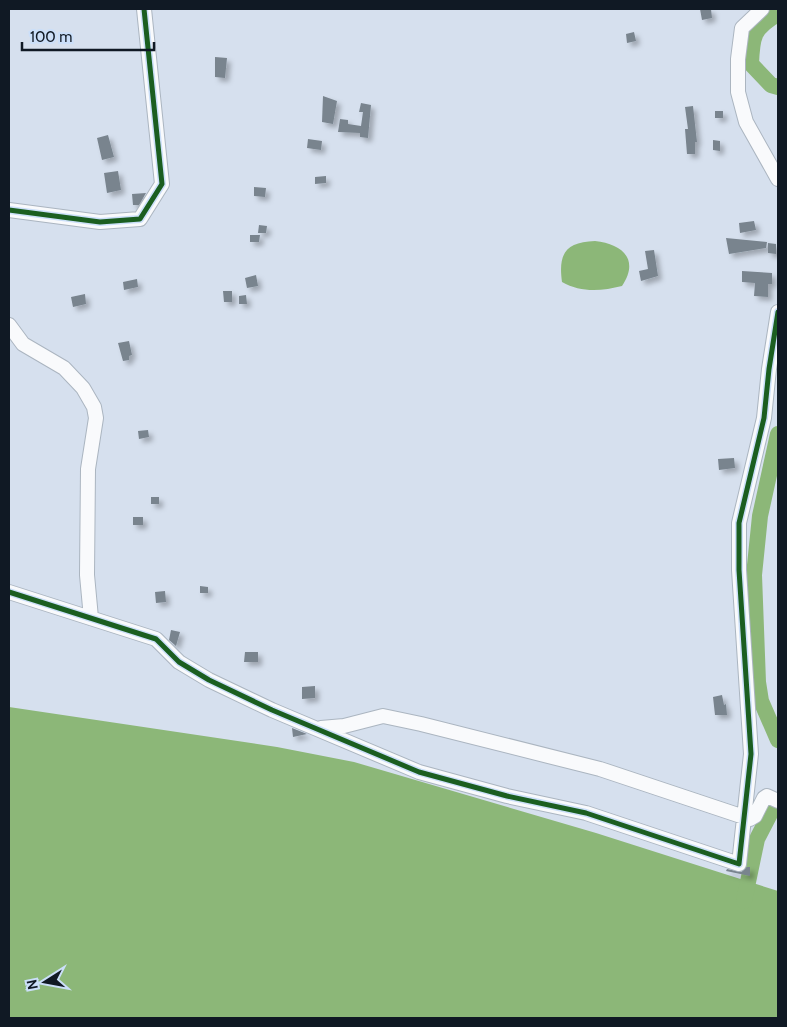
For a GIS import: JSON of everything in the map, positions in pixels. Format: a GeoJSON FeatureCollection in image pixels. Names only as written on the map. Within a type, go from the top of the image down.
{"type":"FeatureCollection","features":[{"type":"Feature","properties":{"kind":"street"},"geometry":{"type":"LineString","coordinates":[[9,210],[100,222],[140,219],[162,184],[144,9]]}},
{"type":"Feature","properties":{"kind":"street"},"geometry":{"type":"LineString","coordinates":[[762,9],[742,28],[738,92],[746,122],[778,179]]}},
{"type":"Feature","properties":{"kind":"street"},"geometry":{"type":"LineString","coordinates":[[9,592],[156,639],[179,662],[209,680],[419,772],[506,796],[586,813],[736,864],[740,862],[752,754],[739,570],[739,523],[764,418],[770,360],[778,312]]}},
{"type":"Feature","properties":{"kind":"street"},"geometry":{"type":"LineString","coordinates":[[9,324],[23,344],[64,368],[84,388],[94,407],[96,418],[88,469],[87,575],[91,618]]}},
{"type":"Feature","properties":{"kind":"street"},"geometry":{"type":"LineString","coordinates":[[318,729],[344,726],[383,716],[600,769],[750,819],[755,816],[764,798],[768,796],[778,801]]}},
{"type":"Feature","properties":{"kind":"shaded area"},"geometry":{"type":"Polygon","coordinates":[[[595,241],[613,245],[625,254],[629,268],[622,286],[592,290],[569,286],[562,282],[561,264],[566,251],[577,244],[595,241]]]}},
{"type":"Feature","properties":{"kind":"shaded area"},"geometry":{"type":"Polygon","coordinates":[[[9,707],[277,747],[354,762],[596,833],[778,891],[778,1018],[9,1018],[9,707]]]}},
{"type":"Feature","properties":{"kind":"building"},"geometry":{"type":"Polygon","coordinates":[[[700,9],[711,9],[712,18],[702,20],[700,9]]]}},
{"type":"Feature","properties":{"kind":"building"},"geometry":{"type":"Polygon","coordinates":[[[634,32],[636,41],[627,43],[626,34],[634,32]]]}},
{"type":"Feature","properties":{"kind":"building"},"geometry":{"type":"Polygon","coordinates":[[[215,57],[227,58],[225,78],[215,77],[215,57]]]}},
{"type":"Feature","properties":{"kind":"building"},"geometry":{"type":"Polygon","coordinates":[[[323,96],[337,101],[333,124],[322,122],[323,96]]]}},
{"type":"Feature","properties":{"kind":"building"},"geometry":{"type":"Polygon","coordinates":[[[361,103],[371,105],[368,138],[360,137],[360,133],[338,132],[340,119],[348,120],[348,124],[361,126],[363,112],[359,112],[361,103]]]}},
{"type":"Feature","properties":{"kind":"building"},"geometry":{"type":"Polygon","coordinates":[[[693,106],[697,142],[695,142],[695,154],[687,154],[685,129],[688,129],[685,107],[693,106]]]}},
{"type":"Feature","properties":{"kind":"building"},"geometry":{"type":"Polygon","coordinates":[[[715,111],[723,111],[723,118],[715,118],[715,111]]]}},
{"type":"Feature","properties":{"kind":"building"},"geometry":{"type":"Polygon","coordinates":[[[108,135],[114,157],[102,160],[97,138],[108,135]]]}},
{"type":"Feature","properties":{"kind":"building"},"geometry":{"type":"Polygon","coordinates":[[[308,139],[322,141],[321,150],[307,148],[308,139]]]}},
{"type":"Feature","properties":{"kind":"building"},"geometry":{"type":"Polygon","coordinates":[[[713,140],[720,141],[720,151],[713,150],[713,140]]]}},
{"type":"Feature","properties":{"kind":"building"},"geometry":{"type":"Polygon","coordinates":[[[118,171],[121,190],[107,193],[104,173],[118,171]]]}},
{"type":"Feature","properties":{"kind":"building"},"geometry":{"type":"Polygon","coordinates":[[[326,176],[326,183],[315,184],[315,177],[326,176]]]}},
{"type":"Feature","properties":{"kind":"building"},"geometry":{"type":"Polygon","coordinates":[[[254,187],[266,188],[265,197],[254,196],[254,187]]]}},
{"type":"Feature","properties":{"kind":"building"},"geometry":{"type":"Polygon","coordinates":[[[146,193],[139,205],[133,205],[132,194],[146,193]]]}},
{"type":"Feature","properties":{"kind":"building"},"geometry":{"type":"Polygon","coordinates":[[[754,221],[756,230],[740,233],[739,223],[754,221]]]}},
{"type":"Feature","properties":{"kind":"building"},"geometry":{"type":"Polygon","coordinates":[[[259,225],[267,226],[266,233],[258,233],[259,225]]]}},
{"type":"Feature","properties":{"kind":"building"},"geometry":{"type":"Polygon","coordinates":[[[250,235],[260,235],[259,242],[250,242],[250,235]]]}},
{"type":"Feature","properties":{"kind":"building"},"geometry":{"type":"Polygon","coordinates":[[[726,238],[767,242],[766,248],[729,254],[726,238]]]}},
{"type":"Feature","properties":{"kind":"building"},"geometry":{"type":"Polygon","coordinates":[[[768,243],[776,244],[776,254],[768,253],[768,243]]]}},
{"type":"Feature","properties":{"kind":"building"},"geometry":{"type":"Polygon","coordinates":[[[654,250],[658,276],[641,281],[639,271],[648,269],[645,251],[654,250]]]}},
{"type":"Feature","properties":{"kind":"building"},"geometry":{"type":"Polygon","coordinates":[[[742,271],[772,273],[772,284],[768,284],[768,297],[754,296],[755,283],[742,282],[742,271]]]}},
{"type":"Feature","properties":{"kind":"building"},"geometry":{"type":"Polygon","coordinates":[[[256,275],[258,286],[247,288],[245,278],[256,275]]]}},
{"type":"Feature","properties":{"kind":"building"},"geometry":{"type":"Polygon","coordinates":[[[137,279],[138,287],[124,290],[123,282],[137,279]]]}},
{"type":"Feature","properties":{"kind":"building"},"geometry":{"type":"Polygon","coordinates":[[[223,291],[232,291],[232,302],[224,302],[223,291]]]}},
{"type":"Feature","properties":{"kind":"building"},"geometry":{"type":"Polygon","coordinates":[[[85,294],[86,304],[73,307],[71,297],[85,294]]]}},
{"type":"Feature","properties":{"kind":"building"},"geometry":{"type":"Polygon","coordinates":[[[246,295],[247,304],[239,304],[239,296],[246,295]]]}},
{"type":"Feature","properties":{"kind":"building"},"geometry":{"type":"Polygon","coordinates":[[[129,341],[132,355],[129,356],[129,360],[123,361],[118,343],[129,341]]]}},
{"type":"Feature","properties":{"kind":"building"},"geometry":{"type":"Polygon","coordinates":[[[148,430],[149,437],[139,439],[138,431],[148,430]]]}},
{"type":"Feature","properties":{"kind":"building"},"geometry":{"type":"Polygon","coordinates":[[[734,458],[735,468],[719,470],[718,459],[734,458]]]}},
{"type":"Feature","properties":{"kind":"building"},"geometry":{"type":"Polygon","coordinates":[[[151,497],[159,497],[159,504],[151,504],[151,497]]]}},
{"type":"Feature","properties":{"kind":"building"},"geometry":{"type":"Polygon","coordinates":[[[133,517],[143,517],[143,525],[133,525],[133,517]]]}},
{"type":"Feature","properties":{"kind":"building"},"geometry":{"type":"Polygon","coordinates":[[[200,586],[208,587],[208,593],[200,593],[200,586]]]}},
{"type":"Feature","properties":{"kind":"building"},"geometry":{"type":"Polygon","coordinates":[[[165,591],[166,602],[156,603],[155,592],[165,591]]]}},
{"type":"Feature","properties":{"kind":"building"},"geometry":{"type":"Polygon","coordinates":[[[171,630],[180,632],[176,646],[169,640],[171,630]]]}},
{"type":"Feature","properties":{"kind":"building"},"geometry":{"type":"Polygon","coordinates":[[[245,652],[258,652],[258,662],[244,662],[245,652]]]}},
{"type":"Feature","properties":{"kind":"building"},"geometry":{"type":"Polygon","coordinates":[[[315,686],[315,698],[302,699],[302,687],[315,686]]]}},
{"type":"Feature","properties":{"kind":"building"},"geometry":{"type":"Polygon","coordinates":[[[722,695],[724,705],[726,704],[727,715],[715,715],[713,697],[722,695]]]}},
{"type":"Feature","properties":{"kind":"building"},"geometry":{"type":"Polygon","coordinates":[[[292,728],[307,734],[293,737],[292,728]]]}},
{"type":"Feature","properties":{"kind":"building"},"geometry":{"type":"Polygon","coordinates":[[[750,867],[750,876],[726,871],[727,869],[741,872],[750,867]]]}},
{"type":"Feature","properties":{"kind":"waterway"},"geometry":{"type":"LineString","coordinates":[[778,14],[763,24],[756,34],[753,40],[751,64],[771,85],[778,87]]}},
{"type":"Feature","properties":{"kind":"waterway"},"geometry":{"type":"LineString","coordinates":[[778,434],[760,516],[754,575],[758,682],[761,701],[778,740]]}},
{"type":"Feature","properties":{"kind":"waterway"},"geometry":{"type":"LineString","coordinates":[[744,901],[757,839],[771,812]]}},
{"type":"Feature","properties":{"kind":"cycle path"},"geometry":{"type":"LineString","coordinates":[[9,210],[100,222],[140,219],[162,184],[144,9]]}},
{"type":"Feature","properties":{"kind":"cycle path"},"geometry":{"type":"LineString","coordinates":[[9,592],[156,639],[179,662],[209,680],[272,710],[419,772],[507,796],[586,813],[739,864],[751,754],[739,570],[739,523],[764,418],[778,312]]}}]}
